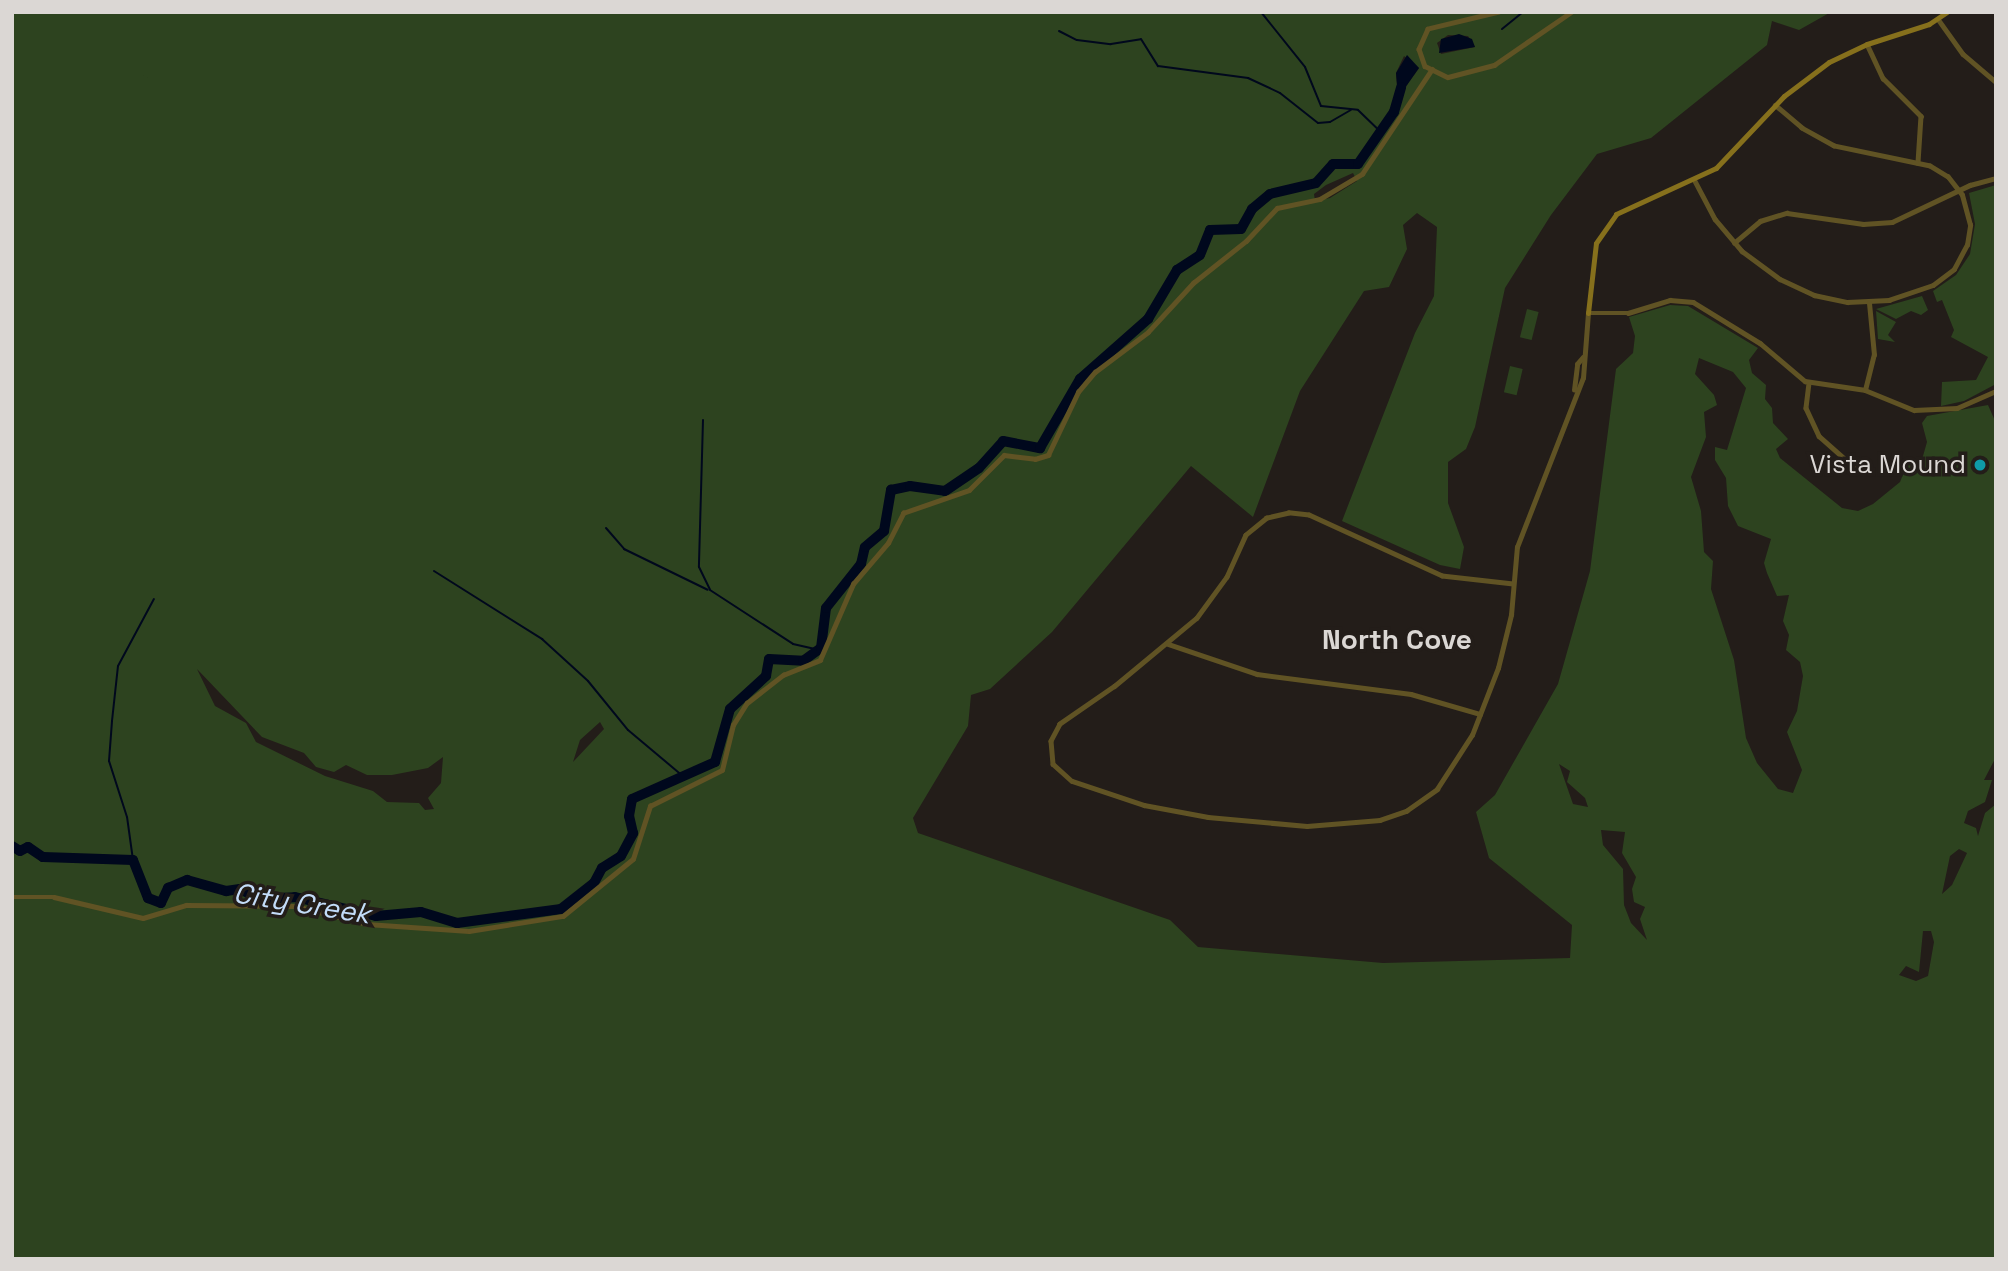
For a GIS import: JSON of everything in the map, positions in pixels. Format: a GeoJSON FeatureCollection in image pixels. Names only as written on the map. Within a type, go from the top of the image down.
{"type":"FeatureCollection","features":[{"type":"Feature","properties":{"kind":"street"},"geometry":{"type":"LineString","coordinates":[[1499,12],[1429,29],[1419,53],[1431,70],[1453,76],[1494,65],[1571,12]]}},
{"type":"Feature","properties":{"kind":"street"},"geometry":{"type":"LineString","coordinates":[[1513,584],[1442,576],[1316,518],[1277,514],[1246,535],[1212,600],[1168,644],[1060,724],[1051,741],[1051,757],[1059,773],[1072,781],[1171,811],[1307,826],[1364,823],[1406,811],[1437,789],[1465,747],[1480,715],[1504,646],[1520,536],[1574,391],[1583,377],[1595,250],[1606,225],[1629,207],[1695,181],[1735,151],[1775,105],[1815,71],[1867,44],[1938,19],[1947,12]]}},
{"type":"Feature","properties":{"kind":"street"},"geometry":{"type":"LineString","coordinates":[[1938,19],[1963,54],[1996,82]]}},
{"type":"Feature","properties":{"kind":"street"},"geometry":{"type":"LineString","coordinates":[[1867,44],[1882,78],[1921,116],[1918,163]]}},
{"type":"Feature","properties":{"kind":"street"},"geometry":{"type":"LineString","coordinates":[[12,897],[54,897],[137,918],[157,917],[186,905],[295,906],[367,924],[469,932],[563,916],[633,859],[649,806],[679,788],[722,770],[733,725],[747,703],[783,675],[820,660],[847,594],[888,542],[903,513],[969,490],[1004,455],[1035,459],[1048,455],[1078,391],[1095,372],[1148,332],[1188,287],[1246,241],[1277,208],[1320,199],[1362,174],[1431,70]]}},
{"type":"Feature","properties":{"kind":"street"},"geometry":{"type":"LineString","coordinates":[[1695,181],[1734,243],[1769,272],[1802,290],[1837,301],[1869,303],[1908,295],[1944,278],[1964,252],[1969,218],[1959,191],[1939,170],[1918,163],[1834,146],[1802,128],[1775,105]]}},
{"type":"Feature","properties":{"kind":"street"},"geometry":{"type":"LineString","coordinates":[[1734,243],[1760,221],[1781,213],[1884,223],[1909,217],[1959,191],[1996,178]]}},
{"type":"Feature","properties":{"kind":"street"},"geometry":{"type":"LineString","coordinates":[[1588,313],[1628,313],[1670,300],[1693,302],[1760,343],[1810,383],[1865,390],[1905,408],[1932,411],[1965,405],[1996,391]]}},
{"type":"Feature","properties":{"kind":"street"},"geometry":{"type":"LineString","coordinates":[[1865,390],[1874,355],[1869,303]]}},
{"type":"Feature","properties":{"kind":"street"},"geometry":{"type":"LineString","coordinates":[[1810,383],[1805,403],[1814,427],[1827,446],[1854,467]]}},
{"type":"Feature","properties":{"kind":"street"},"geometry":{"type":"LineString","coordinates":[[1168,644],[1257,674],[1411,694],[1480,715]]}},
{"type":"Feature","properties":{"kind":"green space"},"geometry":{"type":"Polygon","coordinates":[[[12,12],[1831,12],[1799,30],[1772,21],[1767,45],[1651,138],[1597,154],[1551,215],[1505,288],[1475,427],[1466,449],[1448,462],[1448,503],[1464,547],[1460,569],[1440,565],[1342,521],[1415,333],[1434,296],[1437,227],[1417,213],[1403,225],[1407,249],[1389,287],[1364,291],[1300,391],[1253,517],[1191,466],[1052,632],[990,689],[971,695],[968,726],[913,818],[918,833],[1170,920],[1198,947],[1383,963],[1570,958],[1572,925],[1489,858],[1476,812],[1495,795],[1558,684],[1590,571],[1616,369],[1633,353],[1635,336],[1629,317],[1670,305],[1688,306],[1758,348],[1749,360],[1752,373],[1766,385],[1765,399],[1772,408],[1773,423],[1788,439],[1776,449],[1780,458],[1842,508],[1858,511],[1873,504],[1900,482],[1907,464],[1921,463],[1927,442],[1922,423],[1927,416],[1988,405],[1996,423],[1996,757],[1984,780],[1992,780],[1985,802],[1968,811],[1964,823],[1976,828],[1978,836],[1985,813],[1996,804],[1996,1259],[12,1259],[12,12]],[[1448,35],[1437,43],[1441,54],[1475,47],[1468,36],[1448,35]],[[1404,56],[1396,73],[1398,97],[1419,68],[1404,56]],[[1353,173],[1326,185],[1314,194],[1315,201],[1330,198],[1357,181],[1353,173]],[[1699,358],[1695,374],[1714,395],[1717,405],[1704,412],[1706,437],[1691,477],[1701,511],[1704,552],[1713,561],[1711,589],[1734,660],[1746,738],[1757,763],[1778,789],[1793,793],[1802,770],[1787,732],[1797,711],[1803,676],[1800,662],[1786,650],[1789,635],[1783,621],[1789,595],[1777,596],[1767,573],[1764,563],[1771,539],[1738,526],[1728,506],[1726,478],[1715,460],[1715,447],[1727,450],[1746,388],[1733,372],[1699,358]],[[197,669],[215,706],[246,723],[256,742],[325,776],[373,791],[387,802],[419,803],[425,810],[434,809],[428,798],[441,783],[443,757],[428,768],[392,775],[367,775],[346,765],[334,772],[316,767],[304,753],[262,737],[197,669]],[[600,722],[580,740],[573,762],[604,729],[600,722]],[[1559,764],[1573,804],[1588,807],[1585,798],[1567,782],[1570,771],[1559,764]],[[1601,830],[1603,845],[1623,869],[1624,905],[1631,923],[1647,940],[1640,919],[1645,907],[1634,902],[1632,889],[1636,877],[1622,853],[1625,832],[1601,830]],[[1959,849],[1950,856],[1942,894],[1952,885],[1967,853],[1959,849]],[[1923,931],[1919,972],[1906,966],[1899,975],[1916,981],[1928,976],[1934,942],[1931,931],[1923,931]]]}},
{"type":"Feature","properties":{"kind":"green space"},"geometry":{"type":"Polygon","coordinates":[[[1996,185],[1996,384],[1964,401],[1941,406],[1942,382],[1976,380],[1988,357],[1951,337],[1954,330],[1942,300],[1937,302],[1933,291],[1956,275],[1970,254],[1975,224],[1969,193],[1996,185]]]}},
{"type":"Feature","properties":{"kind":"green space"},"geometry":{"type":"Polygon","coordinates":[[[1922,296],[1928,310],[1921,315],[1911,311],[1896,319],[1876,309],[1922,296]]]}},
{"type":"Feature","properties":{"kind":"green space"},"geometry":{"type":"Polygon","coordinates":[[[1527,309],[1539,312],[1532,340],[1520,337],[1527,309]]]}},
{"type":"Feature","properties":{"kind":"green space"},"geometry":{"type":"Polygon","coordinates":[[[1876,311],[1896,322],[1888,335],[1895,342],[1878,339],[1876,311]]]}},
{"type":"Feature","properties":{"kind":"green space"},"geometry":{"type":"Polygon","coordinates":[[[1510,366],[1523,369],[1517,395],[1504,392],[1510,366]]]}},
{"type":"Feature","properties":{"kind":"water"},"geometry":{"type":"Polygon","coordinates":[[[1459,34],[1472,39],[1475,47],[1439,53],[1441,39],[1459,34]]]}},
{"type":"Feature","properties":{"kind":"water"},"geometry":{"type":"Polygon","coordinates":[[[1407,55],[1419,68],[1398,98],[1396,73],[1407,55]]]}},
{"type":"Feature","properties":{"kind":"waterway"},"geometry":{"type":"LineString","coordinates":[[1261,12],[1305,67],[1321,106],[1358,110],[1381,132]]}},
{"type":"Feature","properties":{"kind":"waterway","name":"City Creek"},"geometry":{"type":"LineString","coordinates":[[1502,29],[1523,12]]}},
{"type":"Feature","properties":{"kind":"waterway"},"geometry":{"type":"LineString","coordinates":[[1059,31],[1077,40],[1111,44],[1141,39],[1158,66],[1248,78],[1280,93],[1318,123],[1330,122],[1351,110]]}},
{"type":"Feature","properties":{"kind":"waterway","name":"City Creek"},"geometry":{"type":"LineString","coordinates":[[12,846],[20,851],[28,847],[43,857],[133,860],[148,898],[161,903],[168,888],[187,880],[226,891],[240,889],[260,899],[295,897],[376,916],[421,912],[457,923],[561,909],[594,883],[602,868],[621,856],[633,833],[629,816],[632,799],[715,762],[730,709],[766,676],[769,659],[803,661],[821,648],[826,608],[861,564],[865,547],[884,531],[891,490],[910,486],[945,491],[979,468],[1003,441],[1040,448],[1080,379],[1148,319],[1177,270],[1200,255],[1210,230],[1241,229],[1252,209],[1270,194],[1316,183],[1333,164],[1358,164],[1394,112],[1401,87]]}},
{"type":"Feature","properties":{"kind":"waterway"},"geometry":{"type":"LineString","coordinates":[[703,420],[699,567],[710,590],[793,644],[818,650]]}},
{"type":"Feature","properties":{"kind":"waterway"},"geometry":{"type":"LineString","coordinates":[[606,528],[624,549],[708,590]]}},
{"type":"Feature","properties":{"kind":"waterway"},"geometry":{"type":"LineString","coordinates":[[434,571],[542,639],[588,681],[628,730],[684,777]]}},
{"type":"Feature","properties":{"kind":"waterway"},"geometry":{"type":"LineString","coordinates":[[133,860],[127,817],[109,761],[112,721],[118,666],[154,599]]}},
{"type":"Feature","properties":{"kind":"place","name":"Vista Mound"},"geometry":{"type":"Point","coordinates":[1980,465]}},
{"type":"Feature","properties":{"kind":"district","name":"North Cove"},"geometry":{"type":"Point","coordinates":[1397,639]}}]}
